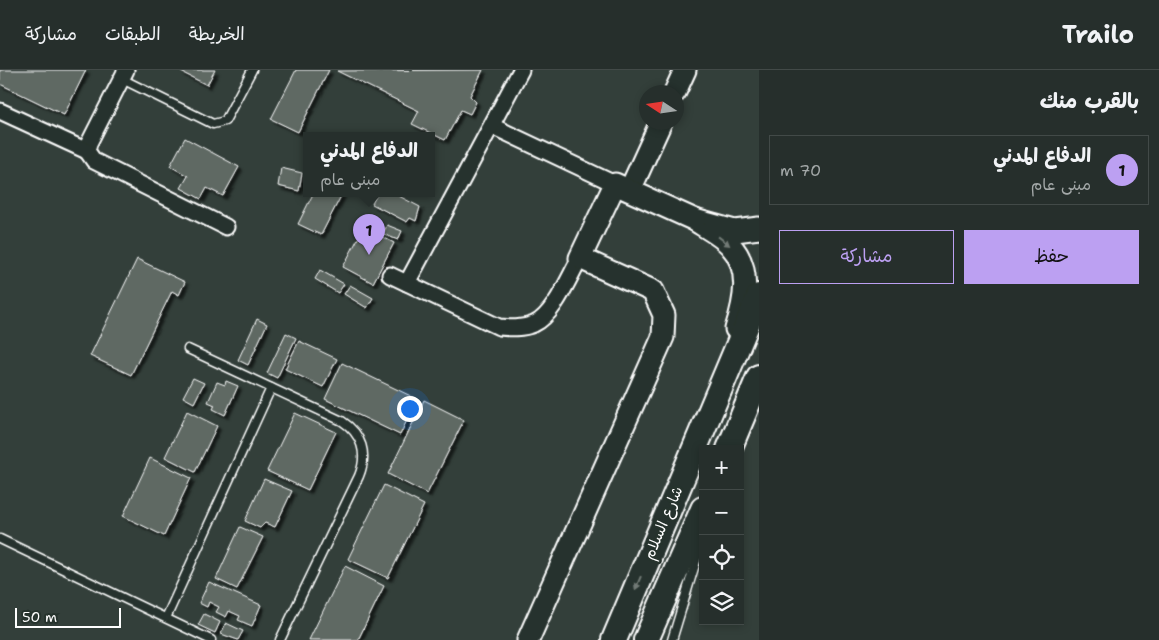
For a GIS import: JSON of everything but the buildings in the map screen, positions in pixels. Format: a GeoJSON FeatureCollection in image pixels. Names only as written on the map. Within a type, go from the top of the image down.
{"type":"FeatureCollection","features":[{"type":"Feature","properties":{"kind":"main road","name":"شارع السلام"},"geometry":{"type":"LineString","coordinates":[[614,640],[759,296]]}},
{"type":"Feature","properties":{"kind":"main road"},"geometry":{"type":"LineString","coordinates":[[731,445],[759,377]]}},
{"type":"Feature","properties":{"kind":"main road","name":"شارع السلام"},"geometry":{"type":"LineString","coordinates":[[646,640],[699,518]]}},
{"type":"Feature","properties":{"kind":"street"},"geometry":{"type":"LineString","coordinates":[[407,283],[521,70]]}},
{"type":"Feature","properties":{"kind":"street"},"geometry":{"type":"LineString","coordinates":[[678,85],[686,70]]}},
{"type":"Feature","properties":{"kind":"street"},"geometry":{"type":"LineString","coordinates":[[87,152],[89,143],[124,74]]}},
{"type":"Feature","properties":{"kind":"street"},"geometry":{"type":"LineString","coordinates":[[0,111],[87,152],[94,161],[226,227]]}},
{"type":"Feature","properties":{"kind":"street"},"geometry":{"type":"LineString","coordinates":[[492,126],[695,220],[735,231],[759,228]]}},
{"type":"Feature","properties":{"kind":"street"},"geometry":{"type":"LineString","coordinates":[[390,275],[499,327],[516,328],[535,324],[552,308],[656,130]]}},
{"type":"Feature","properties":{"kind":"street"},"geometry":{"type":"LineString","coordinates":[[695,220],[729,244],[740,258],[745,280],[744,305],[702,432]]}},
{"type":"Feature","properties":{"kind":"street"},"geometry":{"type":"LineString","coordinates":[[528,640],[663,337],[664,315],[653,291],[580,258]]}},
{"type":"Feature","properties":{"kind":"lane"},"geometry":{"type":"LineString","coordinates":[[124,74],[213,124],[219,124],[225,121],[252,70]]}},
{"type":"Feature","properties":{"kind":"lane"},"geometry":{"type":"LineString","coordinates":[[188,349],[349,426],[360,440],[364,458],[359,476],[280,640]]}},
{"type":"Feature","properties":{"kind":"lane"},"geometry":{"type":"LineString","coordinates":[[166,618],[271,388]]}},
{"type":"Feature","properties":{"kind":"lane"},"geometry":{"type":"LineString","coordinates":[[0,539],[211,640]]}},
{"type":"Feature","properties":{"kind":"lane"},"geometry":{"type":"LineString","coordinates":[[672,640],[699,551]]}},
{"type":"Feature","properties":{"kind":"lane"},"geometry":{"type":"LineString","coordinates":[[655,640],[668,591]]}},
{"type":"Feature","properties":{"kind":"place","name":"الدفاع المدني"},"geometry":{"type":"Point","coordinates":[369,255]}}]}
